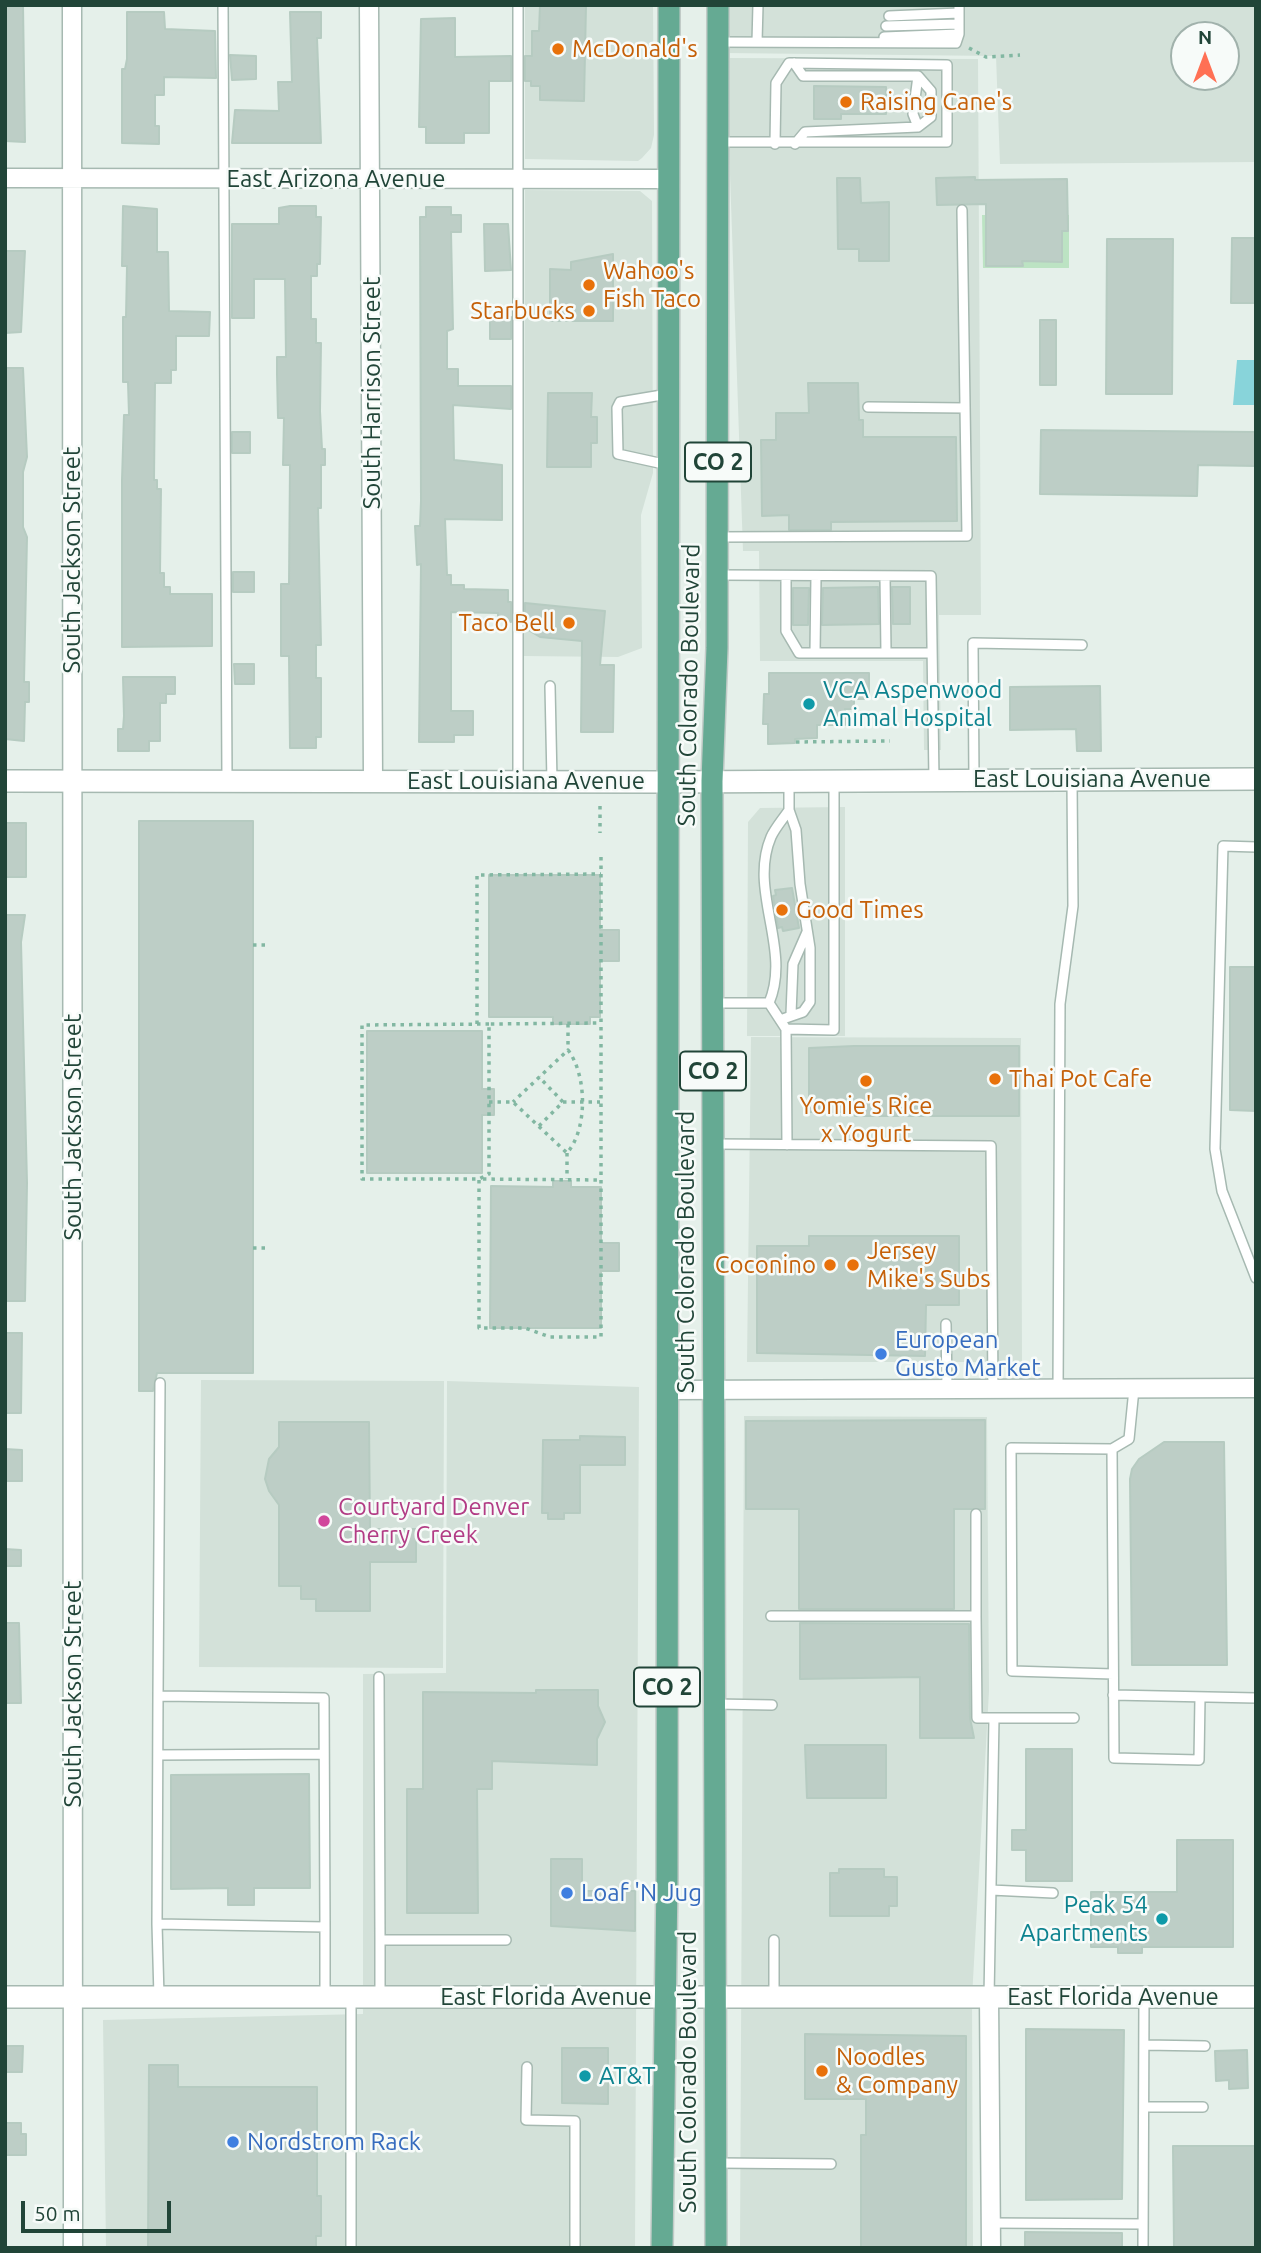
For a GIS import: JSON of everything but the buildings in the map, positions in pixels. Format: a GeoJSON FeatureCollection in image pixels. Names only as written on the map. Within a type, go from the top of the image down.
{"type":"FeatureCollection","features":[{"type":"Feature","properties":{"kind":"main road","name":"South Colorado Boulevard"},"geometry":{"type":"LineString","coordinates":[[662,2248],[668,1390],[666,782],[669,5]]}},
{"type":"Feature","properties":{"kind":"main road","name":"South Colorado Boulevard"},"geometry":{"type":"LineString","coordinates":[[716,2248],[712,781],[717,575],[718,5]]}},
{"type":"Feature","properties":{"kind":"street","name":"South Jackson Street"},"geometry":{"type":"LineString","coordinates":[[72,5],[73,2248]]}},
{"type":"Feature","properties":{"kind":"street","name":"South Harrison Street"},"geometry":{"type":"LineString","coordinates":[[369,5],[372,179],[373,780]]}},
{"type":"Feature","properties":{"kind":"street","name":"East Arizona Avenue"},"geometry":{"type":"LineString","coordinates":[[5,178],[668,179]]}},
{"type":"Feature","properties":{"kind":"street","name":"East Louisiana Avenue"},"geometry":{"type":"LineString","coordinates":[[5,781],[1256,779]]}},
{"type":"Feature","properties":{"kind":"street"},"geometry":{"type":"LineString","coordinates":[[668,1390],[1256,1388]]}},
{"type":"Feature","properties":{"kind":"street","name":"East Florida Avenue"},"geometry":{"type":"LineString","coordinates":[[5,1997],[1256,1997]]}},
{"type":"Feature","properties":{"kind":"street"},"geometry":{"type":"LineString","coordinates":[[989,1997],[991,2248]]}},
{"type":"Feature","properties":{"kind":"lane"},"geometry":{"type":"LineString","coordinates":[[223,5],[227,780]]}},
{"type":"Feature","properties":{"kind":"lane"},"geometry":{"type":"LineString","coordinates":[[518,5],[518,780]]}},
{"type":"Feature","properties":{"kind":"lane"},"geometry":{"type":"LineString","coordinates":[[757,42],[758,5]]}},
{"type":"Feature","properties":{"kind":"lane"},"geometry":{"type":"LineString","coordinates":[[883,41],[891,5]]}},
{"type":"Feature","properties":{"kind":"lane"},"geometry":{"type":"LineString","coordinates":[[718,42],[956,43],[959,9],[889,16]]}},
{"type":"Feature","properties":{"kind":"lane"},"geometry":{"type":"LineString","coordinates":[[887,26],[959,29]]}},
{"type":"Feature","properties":{"kind":"lane"},"geometry":{"type":"LineString","coordinates":[[718,142],[775,144],[947,142],[947,65],[789,63],[776,83],[775,144]]}},
{"type":"Feature","properties":{"kind":"lane"},"geometry":{"type":"LineString","coordinates":[[794,63],[803,76],[918,76]]}},
{"type":"Feature","properties":{"kind":"lane"},"geometry":{"type":"LineString","coordinates":[[795,144],[805,132],[918,127],[931,117],[930,91],[918,76]]}},
{"type":"Feature","properties":{"kind":"lane"},"geometry":{"type":"LineString","coordinates":[[918,76],[913,114],[918,127]]}},
{"type":"Feature","properties":{"kind":"lane"},"geometry":{"type":"LineString","coordinates":[[717,537],[967,536],[962,210]]}},
{"type":"Feature","properties":{"kind":"lane"},"geometry":{"type":"LineString","coordinates":[[668,394],[620,402],[617,408],[618,454],[668,465]]}},
{"type":"Feature","properties":{"kind":"lane"},"geometry":{"type":"LineString","coordinates":[[868,407],[965,408]]}},
{"type":"Feature","properties":{"kind":"lane"},"geometry":{"type":"LineString","coordinates":[[717,575],[931,576],[934,779]]}},
{"type":"Feature","properties":{"kind":"lane"},"geometry":{"type":"LineString","coordinates":[[786,576],[786,631],[799,653],[932,653]]}},
{"type":"Feature","properties":{"kind":"lane"},"geometry":{"type":"LineString","coordinates":[[815,653],[816,576]]}},
{"type":"Feature","properties":{"kind":"lane"},"geometry":{"type":"LineString","coordinates":[[886,576],[886,653]]}},
{"type":"Feature","properties":{"kind":"lane"},"geometry":{"type":"LineString","coordinates":[[974,779],[972,643],[1082,645]]}},
{"type":"Feature","properties":{"kind":"lane"},"geometry":{"type":"LineString","coordinates":[[550,686],[552,780]]}},
{"type":"Feature","properties":{"kind":"lane"},"geometry":{"type":"LineString","coordinates":[[1058,1389],[1060,1004],[1073,906],[1072,779]]}},
{"type":"Feature","properties":{"kind":"lane"},"geometry":{"type":"LineString","coordinates":[[780,1020],[803,1012],[810,1002],[808,931],[800,884],[796,830],[789,810],[789,780]]}},
{"type":"Feature","properties":{"kind":"lane"},"geometry":{"type":"LineString","coordinates":[[786,1029],[834,1030],[834,780]]}},
{"type":"Feature","properties":{"kind":"lane"},"geometry":{"type":"LineString","coordinates":[[769,1003],[776,985],[776,940],[764,866],[771,837],[789,810]]}},
{"type":"Feature","properties":{"kind":"lane"},"geometry":{"type":"LineString","coordinates":[[1256,846],[1223,846],[1215,1149],[1222,1191],[1251,1251],[1256,1278]]}},
{"type":"Feature","properties":{"kind":"lane"},"geometry":{"type":"LineString","coordinates":[[791,1014],[793,964],[808,931]]}},
{"type":"Feature","properties":{"kind":"lane"},"geometry":{"type":"LineString","coordinates":[[713,1003],[769,1003]]}},
{"type":"Feature","properties":{"kind":"lane"},"geometry":{"type":"LineString","coordinates":[[769,1003],[786,1029],[787,1145]]}},
{"type":"Feature","properties":{"kind":"lane"},"geometry":{"type":"LineString","coordinates":[[712,1144],[991,1146],[993,1390]]}},
{"type":"Feature","properties":{"kind":"lane"},"geometry":{"type":"LineString","coordinates":[[946,1324],[947,1390]]}},
{"type":"Feature","properties":{"kind":"lane"},"geometry":{"type":"LineString","coordinates":[[159,1998],[157,1924],[160,1383]]}},
{"type":"Feature","properties":{"kind":"lane"},"geometry":{"type":"LineString","coordinates":[[1113,1674],[1012,1671],[1011,1448],[1112,1448],[1129,1439],[1134,1389]]}},
{"type":"Feature","properties":{"kind":"lane"},"geometry":{"type":"LineString","coordinates":[[1112,1448],[1114,1758],[1199,1760],[1200,1697]]}},
{"type":"Feature","properties":{"kind":"lane"},"geometry":{"type":"LineString","coordinates":[[976,1514],[977,1718],[1074,1718]]}},
{"type":"Feature","properties":{"kind":"lane"},"geometry":{"type":"LineString","coordinates":[[771,1616],[976,1616]]}},
{"type":"Feature","properties":{"kind":"lane"},"geometry":{"type":"LineString","coordinates":[[379,1677],[380,1998]]}},
{"type":"Feature","properties":{"kind":"lane"},"geometry":{"type":"LineString","coordinates":[[1113,1695],[1256,1698]]}},
{"type":"Feature","properties":{"kind":"lane"},"geometry":{"type":"LineString","coordinates":[[158,1696],[324,1698],[325,1998]]}},
{"type":"Feature","properties":{"kind":"lane"},"geometry":{"type":"LineString","coordinates":[[713,1704],[772,1705]]}},
{"type":"Feature","properties":{"kind":"lane"},"geometry":{"type":"LineString","coordinates":[[989,1997],[994,1718]]}},
{"type":"Feature","properties":{"kind":"lane"},"geometry":{"type":"LineString","coordinates":[[158,1755],[324,1754]]}},
{"type":"Feature","properties":{"kind":"lane"},"geometry":{"type":"LineString","coordinates":[[991,1890],[1053,1893]]}},
{"type":"Feature","properties":{"kind":"lane"},"geometry":{"type":"LineString","coordinates":[[157,1924],[325,1927]]}},
{"type":"Feature","properties":{"kind":"lane"},"geometry":{"type":"LineString","coordinates":[[380,1940],[506,1940]]}},
{"type":"Feature","properties":{"kind":"lane"},"geometry":{"type":"LineString","coordinates":[[774,1940],[774,1998]]}},
{"type":"Feature","properties":{"kind":"lane"},"geometry":{"type":"LineString","coordinates":[[1143,2248],[1144,1997]]}},
{"type":"Feature","properties":{"kind":"lane"},"geometry":{"type":"LineString","coordinates":[[351,1998],[351,2248]]}},
{"type":"Feature","properties":{"kind":"lane"},"geometry":{"type":"LineString","coordinates":[[1143,2046],[1205,2046]]}},
{"type":"Feature","properties":{"kind":"lane"},"geometry":{"type":"LineString","coordinates":[[527,2067],[526,2120],[575,2121],[575,2248]]}},
{"type":"Feature","properties":{"kind":"lane"},"geometry":{"type":"LineString","coordinates":[[1143,2106],[1203,2106]]}},
{"type":"Feature","properties":{"kind":"lane"},"geometry":{"type":"LineString","coordinates":[[716,2162],[831,2164]]}},
{"type":"Feature","properties":{"kind":"lane"},"geometry":{"type":"LineString","coordinates":[[991,2223],[1143,2224]]}},
{"type":"Feature","properties":{"kind":"path"},"geometry":{"type":"LineString","coordinates":[[978,52],[986,57],[1020,55]]}},
{"type":"Feature","properties":{"kind":"path"},"geometry":{"type":"LineString","coordinates":[[796,742],[890,741]]}},
{"type":"Feature","properties":{"kind":"path"},"geometry":{"type":"LineString","coordinates":[[600,806],[600,833]]}},
{"type":"Feature","properties":{"kind":"path"},"geometry":{"type":"LineString","coordinates":[[479,1179],[479,1328],[525,1328],[550,1337],[601,1336],[601,857]]}},
{"type":"Feature","properties":{"kind":"path"},"geometry":{"type":"LineString","coordinates":[[477,1024],[477,875],[601,874]]}},
{"type":"Feature","properties":{"kind":"path"},"geometry":{"type":"LineString","coordinates":[[253,945],[267,945]]}},
{"type":"Feature","properties":{"kind":"path"},"geometry":{"type":"LineString","coordinates":[[567,1180],[567,1153],[577,1137],[580,1102],[577,1069],[568,1050],[568,1023]]}},
{"type":"Feature","properties":{"kind":"path"},"geometry":{"type":"LineString","coordinates":[[601,1023],[362,1025],[362,1179],[601,1180]]}},
{"type":"Feature","properties":{"kind":"path"},"geometry":{"type":"LineString","coordinates":[[479,1179],[489,1174],[489,1024]]}},
{"type":"Feature","properties":{"kind":"path"},"geometry":{"type":"LineString","coordinates":[[513,1102],[568,1050]]}},
{"type":"Feature","properties":{"kind":"path"},"geometry":{"type":"LineString","coordinates":[[539,1077],[564,1102]]}},
{"type":"Feature","properties":{"kind":"path"},"geometry":{"type":"LineString","coordinates":[[489,1102],[513,1102],[567,1153]]}},
{"type":"Feature","properties":{"kind":"path"},"geometry":{"type":"LineString","coordinates":[[539,1126],[564,1102],[601,1102]]}},
{"type":"Feature","properties":{"kind":"path"},"geometry":{"type":"LineString","coordinates":[[253,1248],[267,1248]]}},
{"type":"Feature","properties":{"kind":"shaded area"},"geometry":{"type":"Polygon","coordinates":[[[525,5],[653,5],[654,135],[651,148],[638,161],[525,159],[525,5]]]}},
{"type":"Feature","properties":{"kind":"shaded area"},"geometry":{"type":"Polygon","coordinates":[[[725,5],[1256,5],[1256,162],[1000,164],[996,56],[725,53],[725,5]]]}},
{"type":"Feature","properties":{"kind":"shaded area"},"geometry":{"type":"Polygon","coordinates":[[[726,58],[978,59],[981,615],[939,615],[941,750],[924,750],[923,661],[760,661],[759,551],[743,551],[726,58]]]}},
{"type":"Feature","properties":{"kind":"shaded area"},"geometry":{"type":"Polygon","coordinates":[[[525,190],[640,191],[652,201],[653,473],[641,515],[642,648],[618,657],[524,656],[525,190]]]}},
{"type":"Feature","properties":{"kind":"shaded area"},"geometry":{"type":"Polygon","coordinates":[[[845,807],[845,1036],[747,1036],[748,822],[760,808],[845,807]]]}},
{"type":"Feature","properties":{"kind":"shaded area"},"geometry":{"type":"Polygon","coordinates":[[[751,1037],[1021,1038],[1022,1362],[747,1362],[751,1037]]]}},
{"type":"Feature","properties":{"kind":"shaded area"},"geometry":{"type":"Polygon","coordinates":[[[201,1380],[444,1381],[443,1668],[199,1667],[201,1380]]]}},
{"type":"Feature","properties":{"kind":"shaded area"},"geometry":{"type":"Polygon","coordinates":[[[447,1381],[639,1387],[635,2248],[106,2248],[103,2020],[363,2014],[363,1674],[446,1673],[447,1381]]]}},
{"type":"Feature","properties":{"kind":"shaded area"},"geometry":{"type":"Polygon","coordinates":[[[744,1416],[987,1417],[989,1691],[972,1998],[973,2248],[740,2248],[744,1416]]]}},
{"type":"Feature","properties":{"kind":"green space"},"geometry":{"type":"Polygon","coordinates":[[[982,215],[1069,215],[1069,268],[983,268],[982,215]]]}},
{"type":"Feature","properties":{"kind":"water"},"geometry":{"type":"Polygon","coordinates":[[[1237,360],[1256,360],[1256,405],[1233,405],[1237,360]]]}},
{"type":"Feature","properties":{"kind":"place","name":"McDonald's"},"geometry":{"type":"Point","coordinates":[558,49]}},
{"type":"Feature","properties":{"kind":"place","name":"Raising Cane's"},"geometry":{"type":"Point","coordinates":[846,102]}},
{"type":"Feature","properties":{"kind":"place","name":"Wahoo's Fish Taco"},"geometry":{"type":"Point","coordinates":[589,285]}},
{"type":"Feature","properties":{"kind":"place","name":"Starbucks"},"geometry":{"type":"Point","coordinates":[589,311]}},
{"type":"Feature","properties":{"kind":"place","name":"Taco Bell"},"geometry":{"type":"Point","coordinates":[569,623]}},
{"type":"Feature","properties":{"kind":"place","name":"VCA Aspenwood Animal Hospital"},"geometry":{"type":"Point","coordinates":[809,704]}},
{"type":"Feature","properties":{"kind":"place","name":"Good Times"},"geometry":{"type":"Point","coordinates":[782,910]}},
{"type":"Feature","properties":{"kind":"place","name":"Thai Pot Cafe"},"geometry":{"type":"Point","coordinates":[995,1079]}},
{"type":"Feature","properties":{"kind":"place","name":"Yomie's Rice x Yogurt"},"geometry":{"type":"Point","coordinates":[866,1081]}},
{"type":"Feature","properties":{"kind":"place","name":"Coconino"},"geometry":{"type":"Point","coordinates":[830,1265]}},
{"type":"Feature","properties":{"kind":"place","name":"Jersey Mike's Subs"},"geometry":{"type":"Point","coordinates":[853,1265]}},
{"type":"Feature","properties":{"kind":"place","name":"European Gusto Market"},"geometry":{"type":"Point","coordinates":[881,1354]}},
{"type":"Feature","properties":{"kind":"place","name":"Courtyard Denver Cherry Creek"},"geometry":{"type":"Point","coordinates":[324,1521]}},
{"type":"Feature","properties":{"kind":"place","name":"Loaf 'N Jug"},"geometry":{"type":"Point","coordinates":[567,1893]}},
{"type":"Feature","properties":{"kind":"place","name":"Peak 54 Apartments"},"geometry":{"type":"Point","coordinates":[1162,1919]}},
{"type":"Feature","properties":{"kind":"place","name":"Noodles & Company"},"geometry":{"type":"Point","coordinates":[822,2071]}},
{"type":"Feature","properties":{"kind":"place","name":"AT&T"},"geometry":{"type":"Point","coordinates":[585,2076]}},
{"type":"Feature","properties":{"kind":"place","name":"Nordstrom Rack"},"geometry":{"type":"Point","coordinates":[233,2142]}}]}
